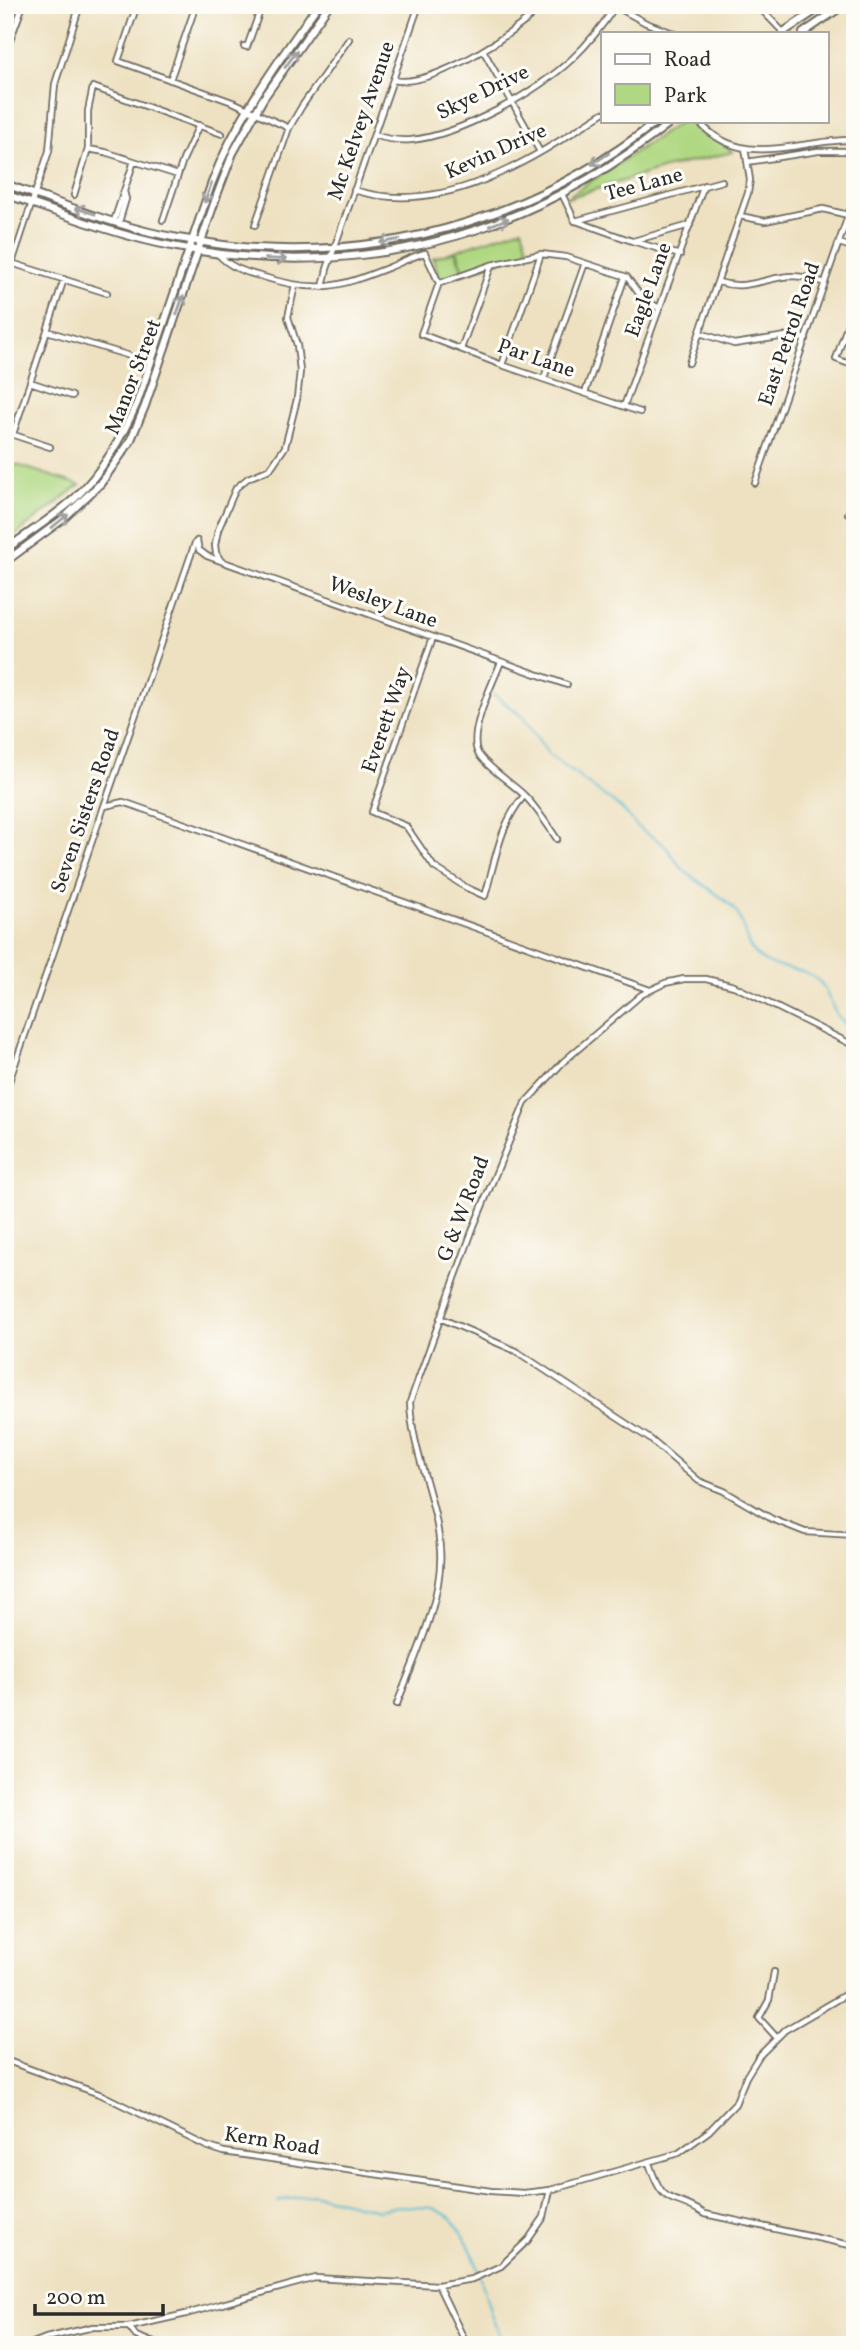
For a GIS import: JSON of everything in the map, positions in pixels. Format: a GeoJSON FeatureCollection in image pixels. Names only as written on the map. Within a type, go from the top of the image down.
{"type":"FeatureCollection","features":[{"type":"Feature","properties":{"kind":"main road","name":"Manor Street"},"geometry":{"type":"LineString","coordinates":[[5,550],[74,498],[112,454],[136,403],[215,173],[246,109],[318,5]]}},
{"type":"Feature","properties":{"kind":"main road","name":"Manor Street"},"geometry":{"type":"LineString","coordinates":[[5,562],[63,519],[101,483],[130,442],[203,241],[224,173],[254,113],[329,5]]}},
{"type":"Feature","properties":{"kind":"main road"},"geometry":{"type":"LineString","coordinates":[[784,32],[824,5]]}},
{"type":"Feature","properties":{"kind":"main road"},"geometry":{"type":"LineString","coordinates":[[804,32],[845,5]]}},
{"type":"Feature","properties":{"kind":"main road"},"geometry":{"type":"LineString","coordinates":[[5,184],[158,233],[257,248],[335,248],[380,243],[443,230],[490,216],[585,169],[656,122]]}},
{"type":"Feature","properties":{"kind":"main road"},"geometry":{"type":"LineString","coordinates":[[5,194],[136,237],[218,254],[257,258],[331,258],[382,253],[432,243],[494,225],[530,209],[562,194],[671,122]]}},
{"type":"Feature","properties":{"kind":"main road"},"geometry":{"type":"LineString","coordinates":[[530,209],[539,194]]}},
{"type":"Feature","properties":{"kind":"street"},"geometry":{"type":"LineString","coordinates":[[5,54],[23,5]]}},
{"type":"Feature","properties":{"kind":"street"},"geometry":{"type":"LineString","coordinates":[[5,284],[49,151],[58,70],[80,5]]}},
{"type":"Feature","properties":{"kind":"street"},"geometry":{"type":"LineString","coordinates":[[137,5],[118,61],[235,103],[289,128]]}},
{"type":"Feature","properties":{"kind":"street"},"geometry":{"type":"LineString","coordinates":[[170,80],[196,5]]}},
{"type":"Feature","properties":{"kind":"street"},"geometry":{"type":"LineString","coordinates":[[244,46],[247,47],[262,5]]}},
{"type":"Feature","properties":{"kind":"street","name":"Mc Kelvey Avenue"},"geometry":{"type":"LineString","coordinates":[[323,287],[419,5]]}},
{"type":"Feature","properties":{"kind":"street"},"geometry":{"type":"LineString","coordinates":[[393,80],[408,81],[422,77],[484,50],[521,26],[543,5]]}},
{"type":"Feature","properties":{"kind":"street"},"geometry":{"type":"LineString","coordinates":[[757,5],[782,32]]}},
{"type":"Feature","properties":{"kind":"street"},"geometry":{"type":"LineString","coordinates":[[615,6],[646,23],[670,32]]}},
{"type":"Feature","properties":{"kind":"street","name":"Skye Drive"},"geometry":{"type":"LineString","coordinates":[[373,135],[401,140],[420,138],[467,123],[512,101],[570,61],[595,35],[615,6]]}},
{"type":"Feature","properties":{"kind":"street"},"geometry":{"type":"LineString","coordinates":[[255,225],[289,128],[349,39]]}},
{"type":"Feature","properties":{"kind":"street"},"geometry":{"type":"LineString","coordinates":[[484,50],[540,152]]}},
{"type":"Feature","properties":{"kind":"street"},"geometry":{"type":"LineString","coordinates":[[74,195],[88,149],[88,111],[93,87],[222,134]]}},
{"type":"Feature","properties":{"kind":"street","name":"Kevin Drive"},"geometry":{"type":"LineString","coordinates":[[354,190],[390,198],[416,198],[438,194],[481,180],[540,152],[601,114]]}},
{"type":"Feature","properties":{"kind":"street"},"geometry":{"type":"LineString","coordinates":[[699,122],[722,141],[745,148],[772,149],[855,140]]}},
{"type":"Feature","properties":{"kind":"street"},"geometry":{"type":"LineString","coordinates":[[163,220],[199,125]]}},
{"type":"Feature","properties":{"kind":"street"},"geometry":{"type":"LineString","coordinates":[[690,363],[750,186],[745,148]]}},
{"type":"Feature","properties":{"kind":"street"},"geometry":{"type":"LineString","coordinates":[[88,149],[178,176]]}},
{"type":"Feature","properties":{"kind":"street"},"geometry":{"type":"LineString","coordinates":[[747,162],[818,151],[855,151]]}},
{"type":"Feature","properties":{"kind":"street"},"geometry":{"type":"LineString","coordinates":[[116,221],[126,199],[124,191],[134,161]]}},
{"type":"Feature","properties":{"kind":"street","name":"Tee Lane"},"geometry":{"type":"LineString","coordinates":[[575,220],[722,181]]}},
{"type":"Feature","properties":{"kind":"street","name":"Eagle Lane"},"geometry":{"type":"LineString","coordinates":[[624,406],[704,185]]}},
{"type":"Feature","properties":{"kind":"street"},"geometry":{"type":"LineString","coordinates":[[562,194],[575,220],[680,255]]}},
{"type":"Feature","properties":{"kind":"street","name":"East Petrol Road"},"geometry":{"type":"LineString","coordinates":[[755,483],[855,196]]}},
{"type":"Feature","properties":{"kind":"street"},"geometry":{"type":"LineString","coordinates":[[740,216],[765,221],[823,209],[848,215]]}},
{"type":"Feature","properties":{"kind":"street"},"geometry":{"type":"LineString","coordinates":[[632,241],[690,225]]}},
{"type":"Feature","properties":{"kind":"street"},"geometry":{"type":"LineString","coordinates":[[839,243],[855,248]]}},
{"type":"Feature","properties":{"kind":"street"},"geometry":{"type":"LineString","coordinates":[[218,254],[237,268],[295,285],[323,287],[347,283],[424,253],[428,256],[439,283],[491,265],[541,254],[566,257],[625,276],[642,298],[659,308]]}},
{"type":"Feature","properties":{"kind":"street"},"geometry":{"type":"LineString","coordinates":[[502,365],[541,254]]}},
{"type":"Feature","properties":{"kind":"street"},"geometry":{"type":"LineString","coordinates":[[5,261],[107,293]]}},
{"type":"Feature","properties":{"kind":"street"},"geometry":{"type":"LineString","coordinates":[[544,379],[584,263]]}},
{"type":"Feature","properties":{"kind":"street"},"geometry":{"type":"LineString","coordinates":[[461,349],[491,265]]}},
{"type":"Feature","properties":{"kind":"street"},"geometry":{"type":"LineString","coordinates":[[585,393],[625,276]]}},
{"type":"Feature","properties":{"kind":"street"},"geometry":{"type":"LineString","coordinates":[[718,282],[742,286],[792,276],[825,283]]}},
{"type":"Feature","properties":{"kind":"street"},"geometry":{"type":"LineString","coordinates":[[13,434],[64,279]]}},
{"type":"Feature","properties":{"kind":"street","name":"Par Lane"},"geometry":{"type":"LineString","coordinates":[[439,283],[421,334],[640,412]]}},
{"type":"Feature","properties":{"kind":"street"},"geometry":{"type":"LineString","coordinates":[[221,561],[215,545],[218,530],[236,488],[248,478],[270,469],[284,449],[298,398],[298,345],[288,317],[295,285]]}},
{"type":"Feature","properties":{"kind":"street"},"geometry":{"type":"LineString","coordinates":[[855,303],[836,359],[855,366]]}},
{"type":"Feature","properties":{"kind":"street"},"geometry":{"type":"LineString","coordinates":[[47,331],[150,362]]}},
{"type":"Feature","properties":{"kind":"street"},"geometry":{"type":"LineString","coordinates":[[700,333],[734,344],[786,335],[806,339]]}},
{"type":"Feature","properties":{"kind":"street"},"geometry":{"type":"LineString","coordinates":[[30,382],[72,396]]}},
{"type":"Feature","properties":{"kind":"street"},"geometry":{"type":"LineString","coordinates":[[5,432],[51,447]]}},
{"type":"Feature","properties":{"kind":"street"},"geometry":{"type":"LineString","coordinates":[[848,513],[855,515]]}},
{"type":"Feature","properties":{"kind":"street","name":"Wesley Lane"},"geometry":{"type":"LineString","coordinates":[[197,541],[204,555],[567,685]]}},
{"type":"Feature","properties":{"kind":"street","name":"Seven Sisters Road"},"geometry":{"type":"LineString","coordinates":[[5,1093],[197,541]]}},
{"type":"Feature","properties":{"kind":"street","name":"Everett Way"},"geometry":{"type":"LineString","coordinates":[[433,637],[372,812],[406,826],[434,867],[485,896],[503,832],[516,805],[524,796]]}},
{"type":"Feature","properties":{"kind":"street"},"geometry":{"type":"LineString","coordinates":[[501,662],[480,719],[476,750],[484,763],[500,773],[524,796],[557,839]]}},
{"type":"Feature","properties":{"kind":"street"},"geometry":{"type":"LineString","coordinates":[[104,806],[123,802],[132,805],[650,990]]}},
{"type":"Feature","properties":{"kind":"street","name":"G & W Road"},"geometry":{"type":"LineString","coordinates":[[397,1704],[432,1606],[440,1574],[437,1527],[411,1426],[410,1402],[474,1226],[525,1103],[563,1062],[641,995],[665,983],[684,979],[706,979],[734,986],[855,1046]]}},
{"type":"Feature","properties":{"kind":"street"},"geometry":{"type":"LineString","coordinates":[[440,1318],[516,1351],[650,1438],[699,1481],[724,1491],[772,1519],[805,1532],[855,1535]]}},
{"type":"Feature","properties":{"kind":"street"},"geometry":{"type":"LineString","coordinates":[[774,1972],[769,2000],[759,2018],[777,2038]]}},
{"type":"Feature","properties":{"kind":"street","name":"Kern Road"},"geometry":{"type":"LineString","coordinates":[[5,2060],[102,2095],[206,2146],[224,2152],[491,2191],[524,2193],[550,2190],[679,2153],[709,2130],[735,2104],[746,2077],[759,2056],[785,2030],[855,1989]]}},
{"type":"Feature","properties":{"kind":"street"},"geometry":{"type":"LineString","coordinates":[[649,2163],[660,2192],[705,2214],[751,2226],[855,2246]]}},
{"type":"Feature","properties":{"kind":"street"},"geometry":{"type":"LineString","coordinates":[[28,2345],[93,2327],[129,2327],[198,2311],[314,2278],[438,2286],[480,2276],[501,2266],[533,2234],[544,2217],[550,2190]]}},
{"type":"Feature","properties":{"kind":"street"},"geometry":{"type":"LineString","coordinates":[[438,2286],[467,2345]]}},
{"type":"Feature","properties":{"kind":"street"},"geometry":{"type":"LineString","coordinates":[[129,2327],[136,2336],[159,2345]]}},
{"type":"Feature","properties":{"kind":"green space"},"geometry":{"type":"Polygon","coordinates":[[[680,122],[694,122],[733,152],[665,168],[564,199],[680,122]]]}},
{"type":"Feature","properties":{"kind":"green space"},"geometry":{"type":"Polygon","coordinates":[[[522,228],[529,251],[465,273],[457,250],[522,228]]]}},
{"type":"Feature","properties":{"kind":"green space"},"geometry":{"type":"Polygon","coordinates":[[[455,251],[464,274],[440,281],[433,258],[455,251]]]}},
{"type":"Feature","properties":{"kind":"green space"},"geometry":{"type":"Polygon","coordinates":[[[5,461],[80,485],[5,543],[5,461]]]}},
{"type":"Feature","properties":{"kind":"waterway"},"geometry":{"type":"LineString","coordinates":[[493,694],[523,717],[548,754],[622,809],[640,829],[666,847],[683,869],[730,905],[739,916],[750,947],[758,957],[772,965],[802,972],[816,979],[826,991],[840,1019],[853,1028]]}},
{"type":"Feature","properties":{"kind":"waterway"},"geometry":{"type":"LineString","coordinates":[[278,2201],[313,2194],[378,2210],[399,2206],[433,2208],[452,2218],[466,2239],[477,2264],[491,2315],[504,2345]]}}]}
